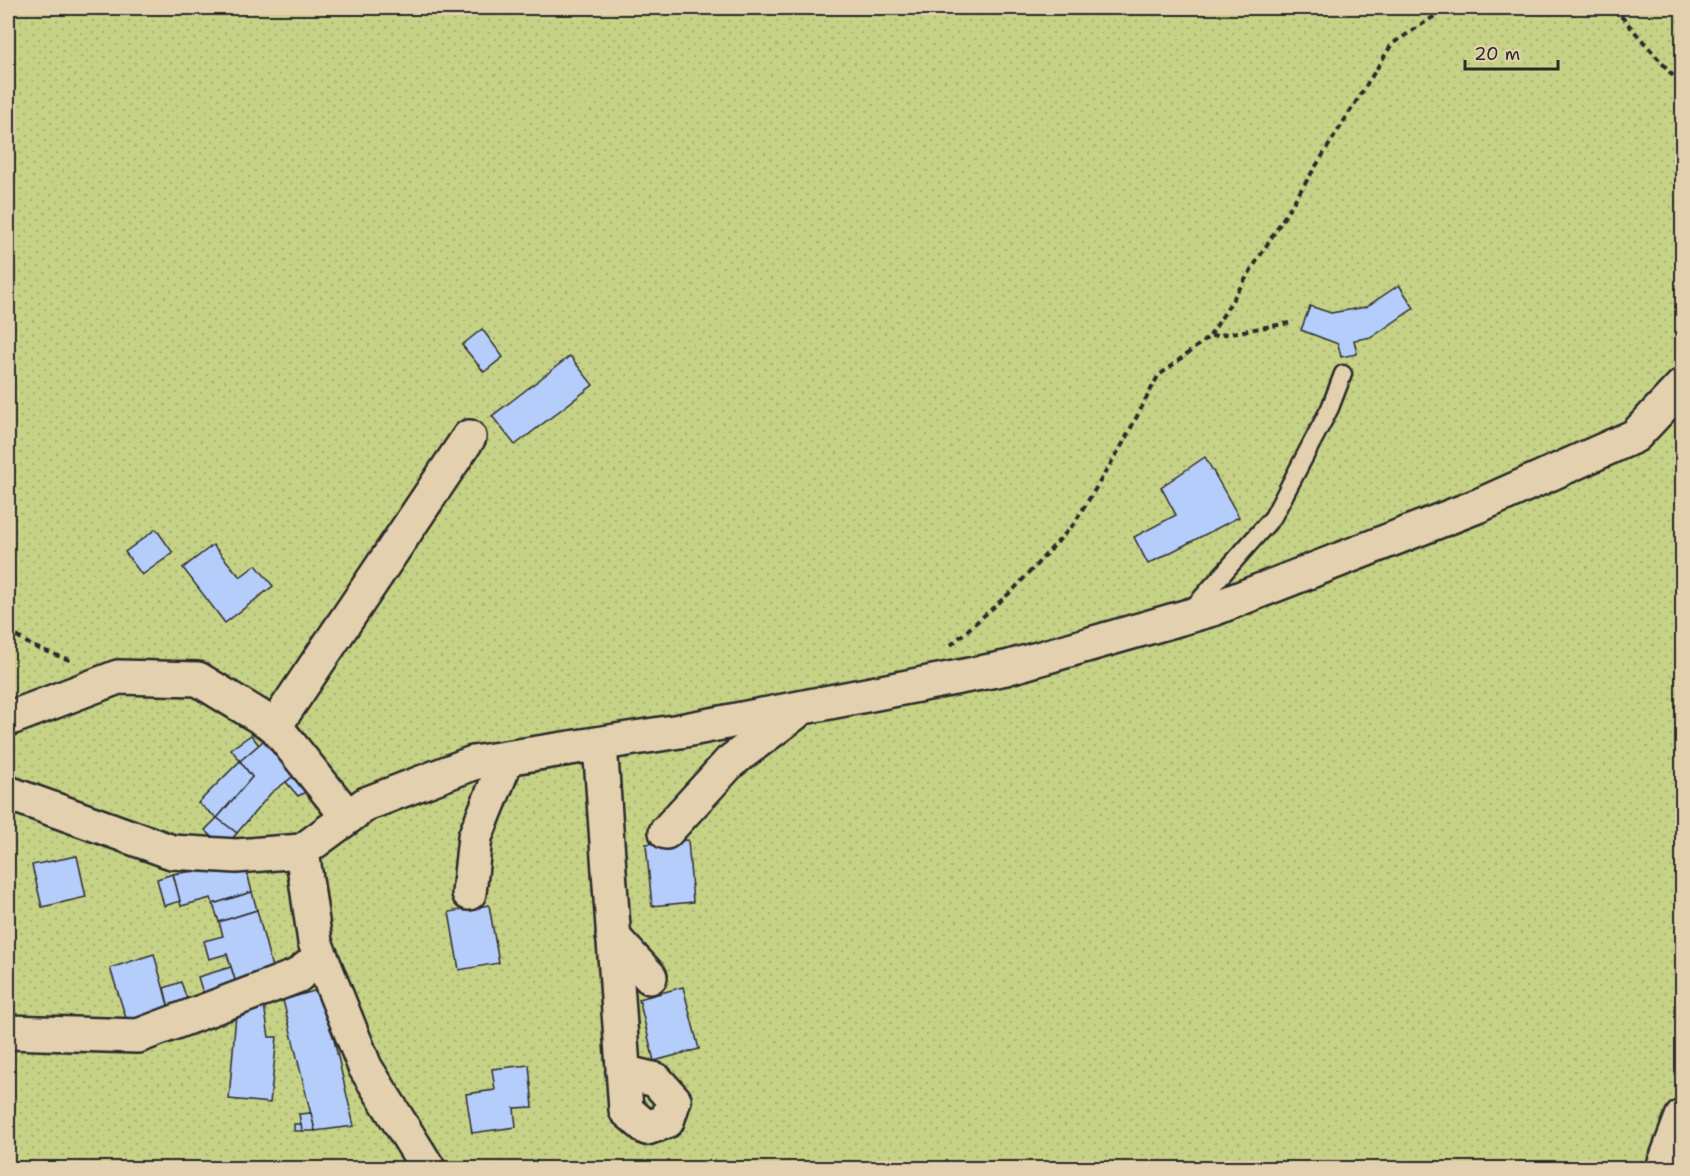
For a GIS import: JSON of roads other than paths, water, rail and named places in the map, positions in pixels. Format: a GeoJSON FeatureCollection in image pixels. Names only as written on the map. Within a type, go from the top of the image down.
{"type":"FeatureCollection","features":[{"type":"Feature","properties":{"kind":"street"},"geometry":{"type":"LineString","coordinates":[[8,793],[172,852],[236,856],[302,851],[366,804],[473,763],[680,731],[1006,668],[1213,609],[1480,505],[1635,436],[1683,386]]}},
{"type":"Feature","properties":{"kind":"street"},"geometry":{"type":"LineString","coordinates":[[275,726],[469,437]]}},
{"type":"Feature","properties":{"kind":"street"},"geometry":{"type":"LineString","coordinates":[[8,719],[118,677],[198,679],[275,726],[348,817]]}},
{"type":"Feature","properties":{"kind":"street"},"geometry":{"type":"LineString","coordinates":[[666,832],[730,762],[801,708]]}},
{"type":"Feature","properties":{"kind":"street"},"geometry":{"type":"LineString","coordinates":[[600,744],[623,1072]]}},
{"type":"Feature","properties":{"kind":"street"},"geometry":{"type":"LineString","coordinates":[[469,893],[475,837],[507,758]]}},
{"type":"Feature","properties":{"kind":"street"},"geometry":{"type":"LineString","coordinates":[[302,851],[315,942],[365,1066],[428,1168]]}},
{"type":"Feature","properties":{"kind":"street"},"geometry":{"type":"LineString","coordinates":[[613,937],[650,977]]}},
{"type":"Feature","properties":{"kind":"street"},"geometry":{"type":"LineString","coordinates":[[8,1032],[138,1036],[297,976],[321,957]]}},
{"type":"Feature","properties":{"kind":"street"},"geometry":{"type":"LineString","coordinates":[[1663,1168],[1683,1117]]}},
{"type":"Feature","properties":{"kind":"lane"},"geometry":{"type":"LineString","coordinates":[[1184,618],[1273,517],[1330,408],[1342,374]]}}]}
